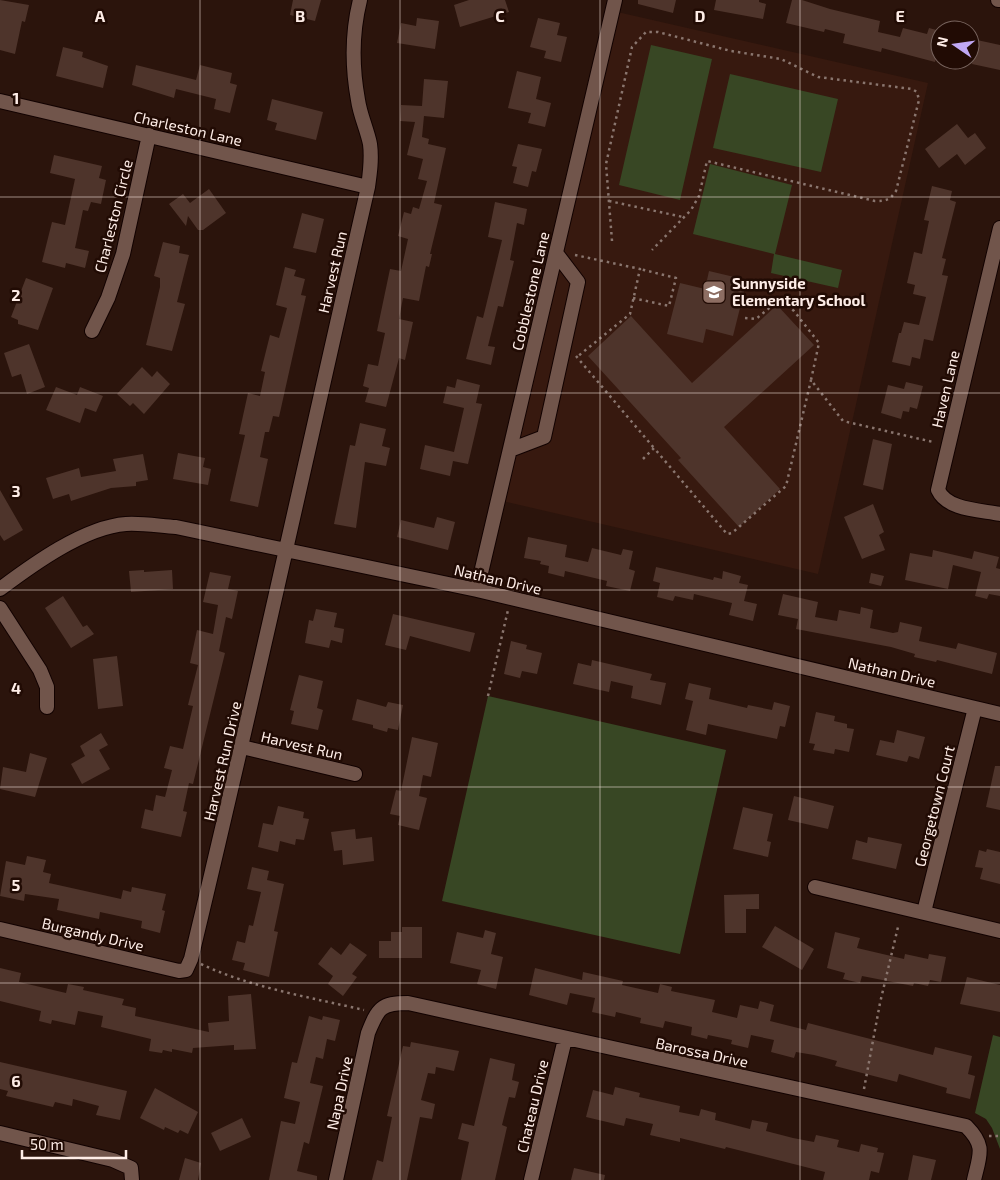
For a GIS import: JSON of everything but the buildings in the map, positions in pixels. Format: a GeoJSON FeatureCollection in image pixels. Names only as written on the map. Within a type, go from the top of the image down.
{"type":"FeatureCollection","features":[{"type":"Feature","properties":{"kind":"street","name":"Harvest Run"},"geometry":{"type":"LineString","coordinates":[[285,550],[368,187],[371,163],[370,145],[358,100],[353,51],[360,0]]}},
{"type":"Feature","properties":{"kind":"street","name":"Cobblestone Lane"},"geometry":{"type":"LineString","coordinates":[[477,590],[615,0]]}},
{"type":"Feature","properties":{"kind":"street","name":"Charleston Lane"},"geometry":{"type":"LineString","coordinates":[[0,101],[368,187]]}},
{"type":"Feature","properties":{"kind":"street","name":"Charleston Circle"},"geometry":{"type":"LineString","coordinates":[[92,331],[108,298],[123,254],[149,135]]}},
{"type":"Feature","properties":{"kind":"street","name":"Haven Lane"},"geometry":{"type":"LineString","coordinates":[[1000,228],[938,490],[941,496],[949,503],[1000,514]]}},
{"type":"Feature","properties":{"kind":"street"},"geometry":{"type":"LineString","coordinates":[[510,450],[544,437],[578,282],[556,252]]}},
{"type":"Feature","properties":{"kind":"street","name":"Nathan Drive"},"geometry":{"type":"LineString","coordinates":[[0,589],[33,564],[67,543],[112,526],[126,524],[176,527],[477,590],[1000,714]]}},
{"type":"Feature","properties":{"kind":"street","name":"Harvest Run Drive"},"geometry":{"type":"LineString","coordinates":[[191,960],[242,747],[285,550]]}},
{"type":"Feature","properties":{"kind":"street"},"geometry":{"type":"LineString","coordinates":[[0,608],[40,670],[47,687],[47,707]]}},
{"type":"Feature","properties":{"kind":"street","name":"Georgetown Court"},"geometry":{"type":"LineString","coordinates":[[924,912],[975,708]]}},
{"type":"Feature","properties":{"kind":"street","name":"Harvest Run"},"geometry":{"type":"LineString","coordinates":[[242,747],[355,774]]}},
{"type":"Feature","properties":{"kind":"street"},"geometry":{"type":"LineString","coordinates":[[815,887],[1000,931]]}},
{"type":"Feature","properties":{"kind":"street","name":"Burgandy Drive"},"geometry":{"type":"LineString","coordinates":[[0,929],[179,971],[186,970],[191,960]]}},
{"type":"Feature","properties":{"kind":"street","name":"Barossa Drive"},"geometry":{"type":"LineString","coordinates":[[376,1013],[383,1006],[392,1003],[408,1003],[966,1126],[977,1137],[982,1150],[974,1180]]}},
{"type":"Feature","properties":{"kind":"street","name":"Napa Drive"},"geometry":{"type":"LineString","coordinates":[[336,1180],[368,1033],[376,1013]]}},
{"type":"Feature","properties":{"kind":"street","name":"Chateau Drive"},"geometry":{"type":"LineString","coordinates":[[531,1180],[565,1039]]}},
{"type":"Feature","properties":{"kind":"street"},"geometry":{"type":"LineString","coordinates":[[0,1133],[113,1160],[131,1168],[132,1180]]}},
{"type":"Feature","properties":{"kind":"path"},"geometry":{"type":"LineString","coordinates":[[612,240],[606,164],[632,47],[646,32],[658,32],[732,51],[781,59],[818,76],[888,84],[912,89],[917,92],[919,100],[896,191],[892,198],[885,201],[875,201],[707,161],[700,196],[652,250]]}},
{"type":"Feature","properties":{"kind":"path"},"geometry":{"type":"LineString","coordinates":[[609,200],[683,217]]}},
{"type":"Feature","properties":{"kind":"path"},"geometry":{"type":"LineString","coordinates":[[576,255],[676,278],[669,306],[633,298]]}},
{"type":"Feature","properties":{"kind":"path"},"geometry":{"type":"LineString","coordinates":[[577,357],[630,314],[640,269]]}},
{"type":"Feature","properties":{"kind":"path"},"geometry":{"type":"LineString","coordinates":[[572,352],[728,534],[732,533],[786,486],[819,343],[794,311],[780,299],[756,320],[745,318]]}},
{"type":"Feature","properties":{"kind":"path"},"geometry":{"type":"LineString","coordinates":[[811,380],[843,421],[933,442]]}},
{"type":"Feature","properties":{"kind":"path"},"geometry":{"type":"LineString","coordinates":[[643,459],[654,448]]}},
{"type":"Feature","properties":{"kind":"path"},"geometry":{"type":"LineString","coordinates":[[488,696],[511,598]]}},
{"type":"Feature","properties":{"kind":"path"},"geometry":{"type":"LineString","coordinates":[[864,1089],[898,927]]}},
{"type":"Feature","properties":{"kind":"path"},"geometry":{"type":"LineString","coordinates":[[191,960],[214,970],[284,991],[376,1013]]}},
{"type":"Feature","properties":{"kind":"shaded area","name":"Sunnyside Elementary School"},"geometry":{"type":"Polygon","coordinates":[[[613,11],[928,83],[818,574],[498,500],[613,11]]]}},
{"type":"Feature","properties":{"kind":"green space"},"geometry":{"type":"Polygon","coordinates":[[[651,45],[712,59],[680,200],[619,185],[651,45]]]}},
{"type":"Feature","properties":{"kind":"green space"},"geometry":{"type":"Polygon","coordinates":[[[730,74],[838,99],[821,172],[713,148],[730,74]]]}},
{"type":"Feature","properties":{"kind":"green space"},"geometry":{"type":"Polygon","coordinates":[[[710,164],[792,185],[775,254],[842,270],[838,288],[771,273],[774,254],[693,234],[710,164]]]}},
{"type":"Feature","properties":{"kind":"green space"},"geometry":{"type":"Polygon","coordinates":[[[488,696],[726,750],[680,954],[442,901],[488,696]]]}},
{"type":"Feature","properties":{"kind":"green space"},"geometry":{"type":"Polygon","coordinates":[[[993,1035],[1000,1037],[1000,1149],[992,1128],[986,1119],[975,1113],[993,1035]]]}},
{"type":"Feature","properties":{"kind":"place","name":"Sunnyside Elementary School"},"geometry":{"type":"Point","coordinates":[714,292]}}]}
